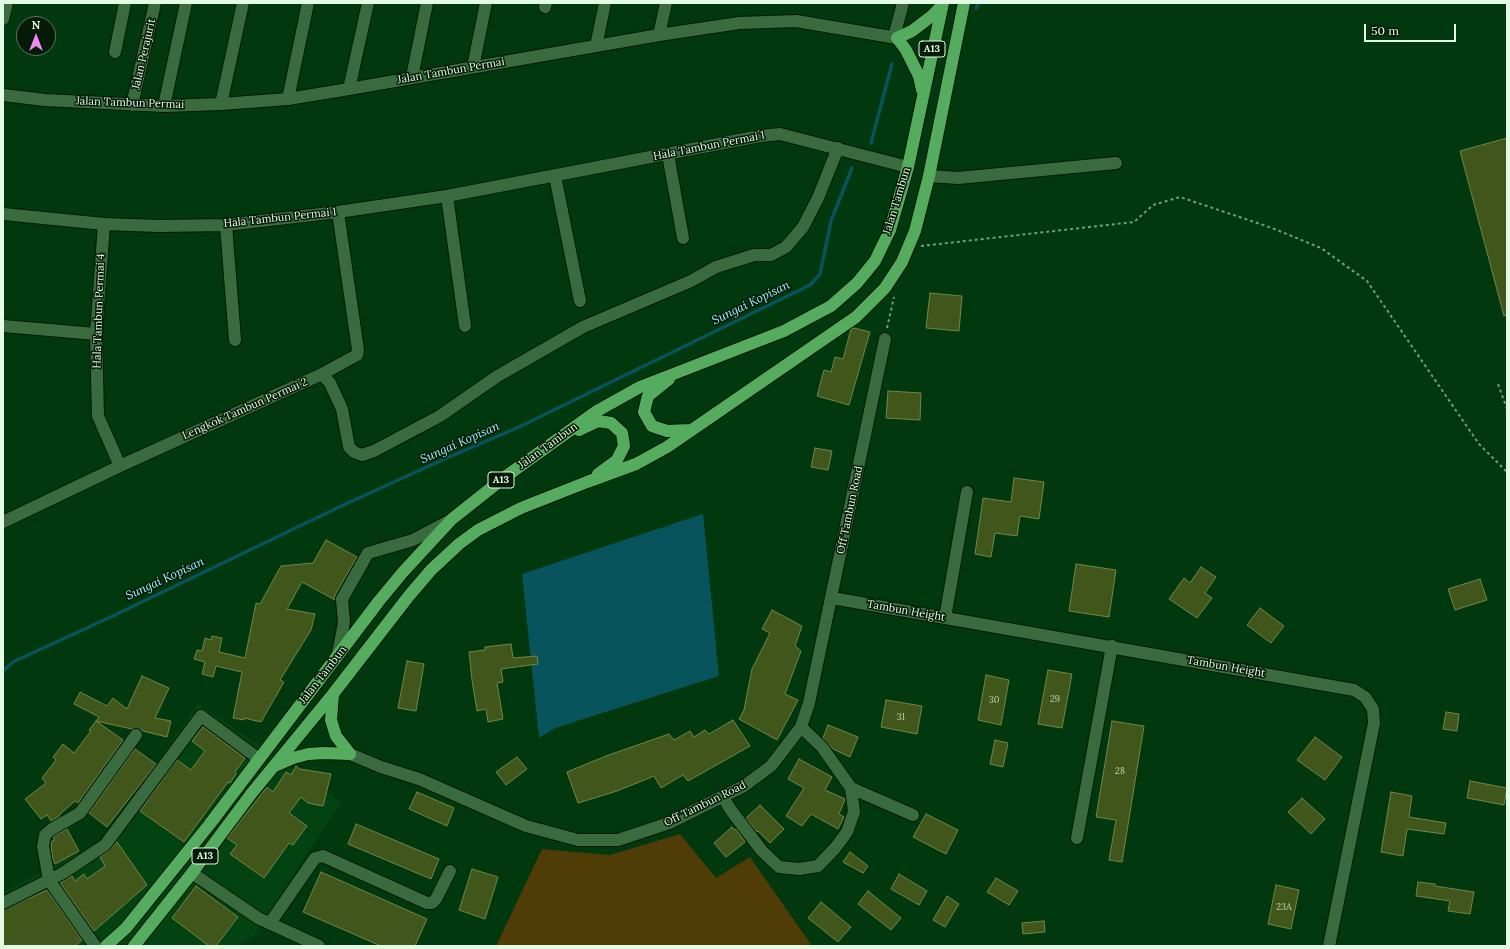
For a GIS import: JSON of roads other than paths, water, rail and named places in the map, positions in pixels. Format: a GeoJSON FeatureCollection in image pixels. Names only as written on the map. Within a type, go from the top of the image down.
{"type":"FeatureCollection","features":[{"type":"Feature","properties":{"kind":"main road","name":"Jalan Tambun"},"geometry":{"type":"LineString","coordinates":[[134,946],[192,874],[251,794],[333,694],[408,597],[431,570],[458,544],[478,530],[521,508],[636,464],[667,447],[856,317],[885,288],[902,262],[911,243],[929,176],[964,3]]}},
{"type":"Feature","properties":{"kind":"main road"},"geometry":{"type":"LineString","coordinates":[[922,94],[919,76],[906,50],[895,38],[912,31],[933,15],[942,4]]}},
{"type":"Feature","properties":{"kind":"main road","name":"Jalan Tambun"},"geometry":{"type":"LineString","coordinates":[[106,946],[126,928],[259,759],[384,595],[452,519],[505,477],[597,411],[640,387],[784,331],[831,306],[852,287],[875,261],[890,230],[908,166],[942,4]]}},
{"type":"Feature","properties":{"kind":"main road"},"geometry":{"type":"LineString","coordinates":[[676,373],[648,396],[644,412],[652,426],[667,431],[691,430]]}},
{"type":"Feature","properties":{"kind":"main road"},"geometry":{"type":"LineString","coordinates":[[558,440],[598,421],[611,423],[622,433],[624,446],[617,460],[587,482]]}},
{"type":"Feature","properties":{"kind":"main road"},"geometry":{"type":"LineString","coordinates":[[333,694],[331,720],[336,736],[350,754]]}},
{"type":"Feature","properties":{"kind":"main road"},"geometry":{"type":"LineString","coordinates":[[275,766],[292,758],[308,754],[350,754]]}},
{"type":"Feature","properties":{"kind":"street"},"geometry":{"type":"LineString","coordinates":[[3,19],[7,3]]}},
{"type":"Feature","properties":{"kind":"street"},"geometry":{"type":"LineString","coordinates":[[116,52],[125,3]]}},
{"type":"Feature","properties":{"kind":"street","name":"Jalan Perajurit"},"geometry":{"type":"LineString","coordinates":[[132,105],[155,3]]}},
{"type":"Feature","properties":{"kind":"street"},"geometry":{"type":"LineString","coordinates":[[164,106],[186,3]]}},
{"type":"Feature","properties":{"kind":"street"},"geometry":{"type":"LineString","coordinates":[[221,104],[243,3]]}},
{"type":"Feature","properties":{"kind":"street"},"geometry":{"type":"LineString","coordinates":[[288,98],[308,3]]}},
{"type":"Feature","properties":{"kind":"street"},"geometry":{"type":"LineString","coordinates":[[349,89],[368,3]]}},
{"type":"Feature","properties":{"kind":"street"},"geometry":{"type":"LineString","coordinates":[[412,77],[427,3]]}},
{"type":"Feature","properties":{"kind":"street"},"geometry":{"type":"LineString","coordinates":[[473,67],[486,3]]}},
{"type":"Feature","properties":{"kind":"street"},"geometry":{"type":"LineString","coordinates":[[596,46],[605,3]]}},
{"type":"Feature","properties":{"kind":"street"},"geometry":{"type":"LineString","coordinates":[[659,35],[666,3]]}},
{"type":"Feature","properties":{"kind":"street"},"geometry":{"type":"LineString","coordinates":[[895,38],[903,3]]}},
{"type":"Feature","properties":{"kind":"street","name":"Jalan Tambun Permai"},"geometry":{"type":"LineString","coordinates":[[3,95],[45,100],[164,106],[221,104],[288,98],[349,89],[659,35],[739,23],[796,21],[895,38]]}},
{"type":"Feature","properties":{"kind":"street","name":"Hala Tambun Permai 1"},"geometry":{"type":"LineString","coordinates":[[3,214],[104,224],[159,226],[226,225],[338,212],[447,196],[760,136],[780,134],[908,166]]}},
{"type":"Feature","properties":{"kind":"street"},"geometry":{"type":"LineString","coordinates":[[322,374],[330,382],[342,408],[349,447],[354,452],[362,455],[374,451],[440,416],[496,377],[583,327],[691,281],[716,267],[754,255],[771,255],[786,247],[803,227],[818,198],[838,148]]}},
{"type":"Feature","properties":{"kind":"street"},"geometry":{"type":"LineString","coordinates":[[668,154],[683,238]]}},
{"type":"Feature","properties":{"kind":"street"},"geometry":{"type":"LineString","coordinates":[[929,176],[958,178],[1116,163]]}},
{"type":"Feature","properties":{"kind":"street"},"geometry":{"type":"LineString","coordinates":[[555,176],[580,301]]}},
{"type":"Feature","properties":{"kind":"street"},"geometry":{"type":"LineString","coordinates":[[447,196],[466,326]]}},
{"type":"Feature","properties":{"kind":"street","name":"Lengkok Tambun Permai 2"},"geometry":{"type":"LineString","coordinates":[[3,522],[120,466],[322,374],[354,357],[358,350],[338,212]]}},
{"type":"Feature","properties":{"kind":"street","name":"Hala Tambun Permai 4"},"geometry":{"type":"LineString","coordinates":[[104,224],[96,334],[98,416],[120,466]]}},
{"type":"Feature","properties":{"kind":"street"},"geometry":{"type":"LineString","coordinates":[[226,225],[235,340]]}},
{"type":"Feature","properties":{"kind":"street"},"geometry":{"type":"LineString","coordinates":[[3,326],[96,334]]}},
{"type":"Feature","properties":{"kind":"street","name":"Off Tambun Road"},"geometry":{"type":"LineString","coordinates":[[350,754],[380,768],[419,779],[526,826],[578,840],[618,840],[669,823],[744,786],[771,766],[801,728],[809,703],[885,339]]}},
{"type":"Feature","properties":{"kind":"street"},"geometry":{"type":"LineString","coordinates":[[945,618],[967,492]]}},
{"type":"Feature","properties":{"kind":"street"},"geometry":{"type":"LineString","coordinates":[[338,654],[344,622],[342,599],[368,553],[413,540],[452,519]]}},
{"type":"Feature","properties":{"kind":"street","name":"Tambun Height"},"geometry":{"type":"LineString","coordinates":[[832,598],[1112,646],[1354,690],[1365,697],[1373,709],[1374,723],[1329,946]]}},
{"type":"Feature","properties":{"kind":"street"},"geometry":{"type":"LineString","coordinates":[[1077,838],[1112,646]]}},
{"type":"Feature","properties":{"kind":"street"},"geometry":{"type":"LineString","coordinates":[[3,903],[63,874],[106,845],[201,716],[259,759]]}},
{"type":"Feature","properties":{"kind":"street"},"geometry":{"type":"LineString","coordinates":[[723,796],[730,809],[762,851],[779,867],[799,869],[818,866],[836,847],[847,832],[854,812],[851,788],[822,747],[801,728]]}},
{"type":"Feature","properties":{"kind":"street"},"geometry":{"type":"LineString","coordinates":[[95,946],[49,880],[43,846],[45,835],[80,812],[136,735]]}},
{"type":"Feature","properties":{"kind":"street"},"geometry":{"type":"LineString","coordinates":[[851,788],[914,815]]}},
{"type":"Feature","properties":{"kind":"street"},"geometry":{"type":"LineString","coordinates":[[270,923],[315,858],[323,856],[427,903],[432,903],[436,899],[450,871]]}},
{"type":"Feature","properties":{"kind":"street"},"geometry":{"type":"LineString","coordinates":[[192,874],[258,918],[319,946]]}},
{"type":"Feature","properties":{"kind":"water"},"geometry":{"type":"Polygon","coordinates":[[[703,514],[719,676],[555,728],[539,738],[522,574],[703,514]]]}},
{"type":"Feature","properties":{"kind":"waterway"},"geometry":{"type":"LineString","coordinates":[[976,8],[979,3]]}},
{"type":"Feature","properties":{"kind":"waterway"},"geometry":{"type":"LineString","coordinates":[[871,143],[892,64]]}},
{"type":"Feature","properties":{"kind":"waterway","name":"Sungai Kopisan"},"geometry":{"type":"LineString","coordinates":[[3,671],[13,662],[117,614],[337,508],[519,427],[810,285],[820,274],[831,221],[852,168]]}}]}
